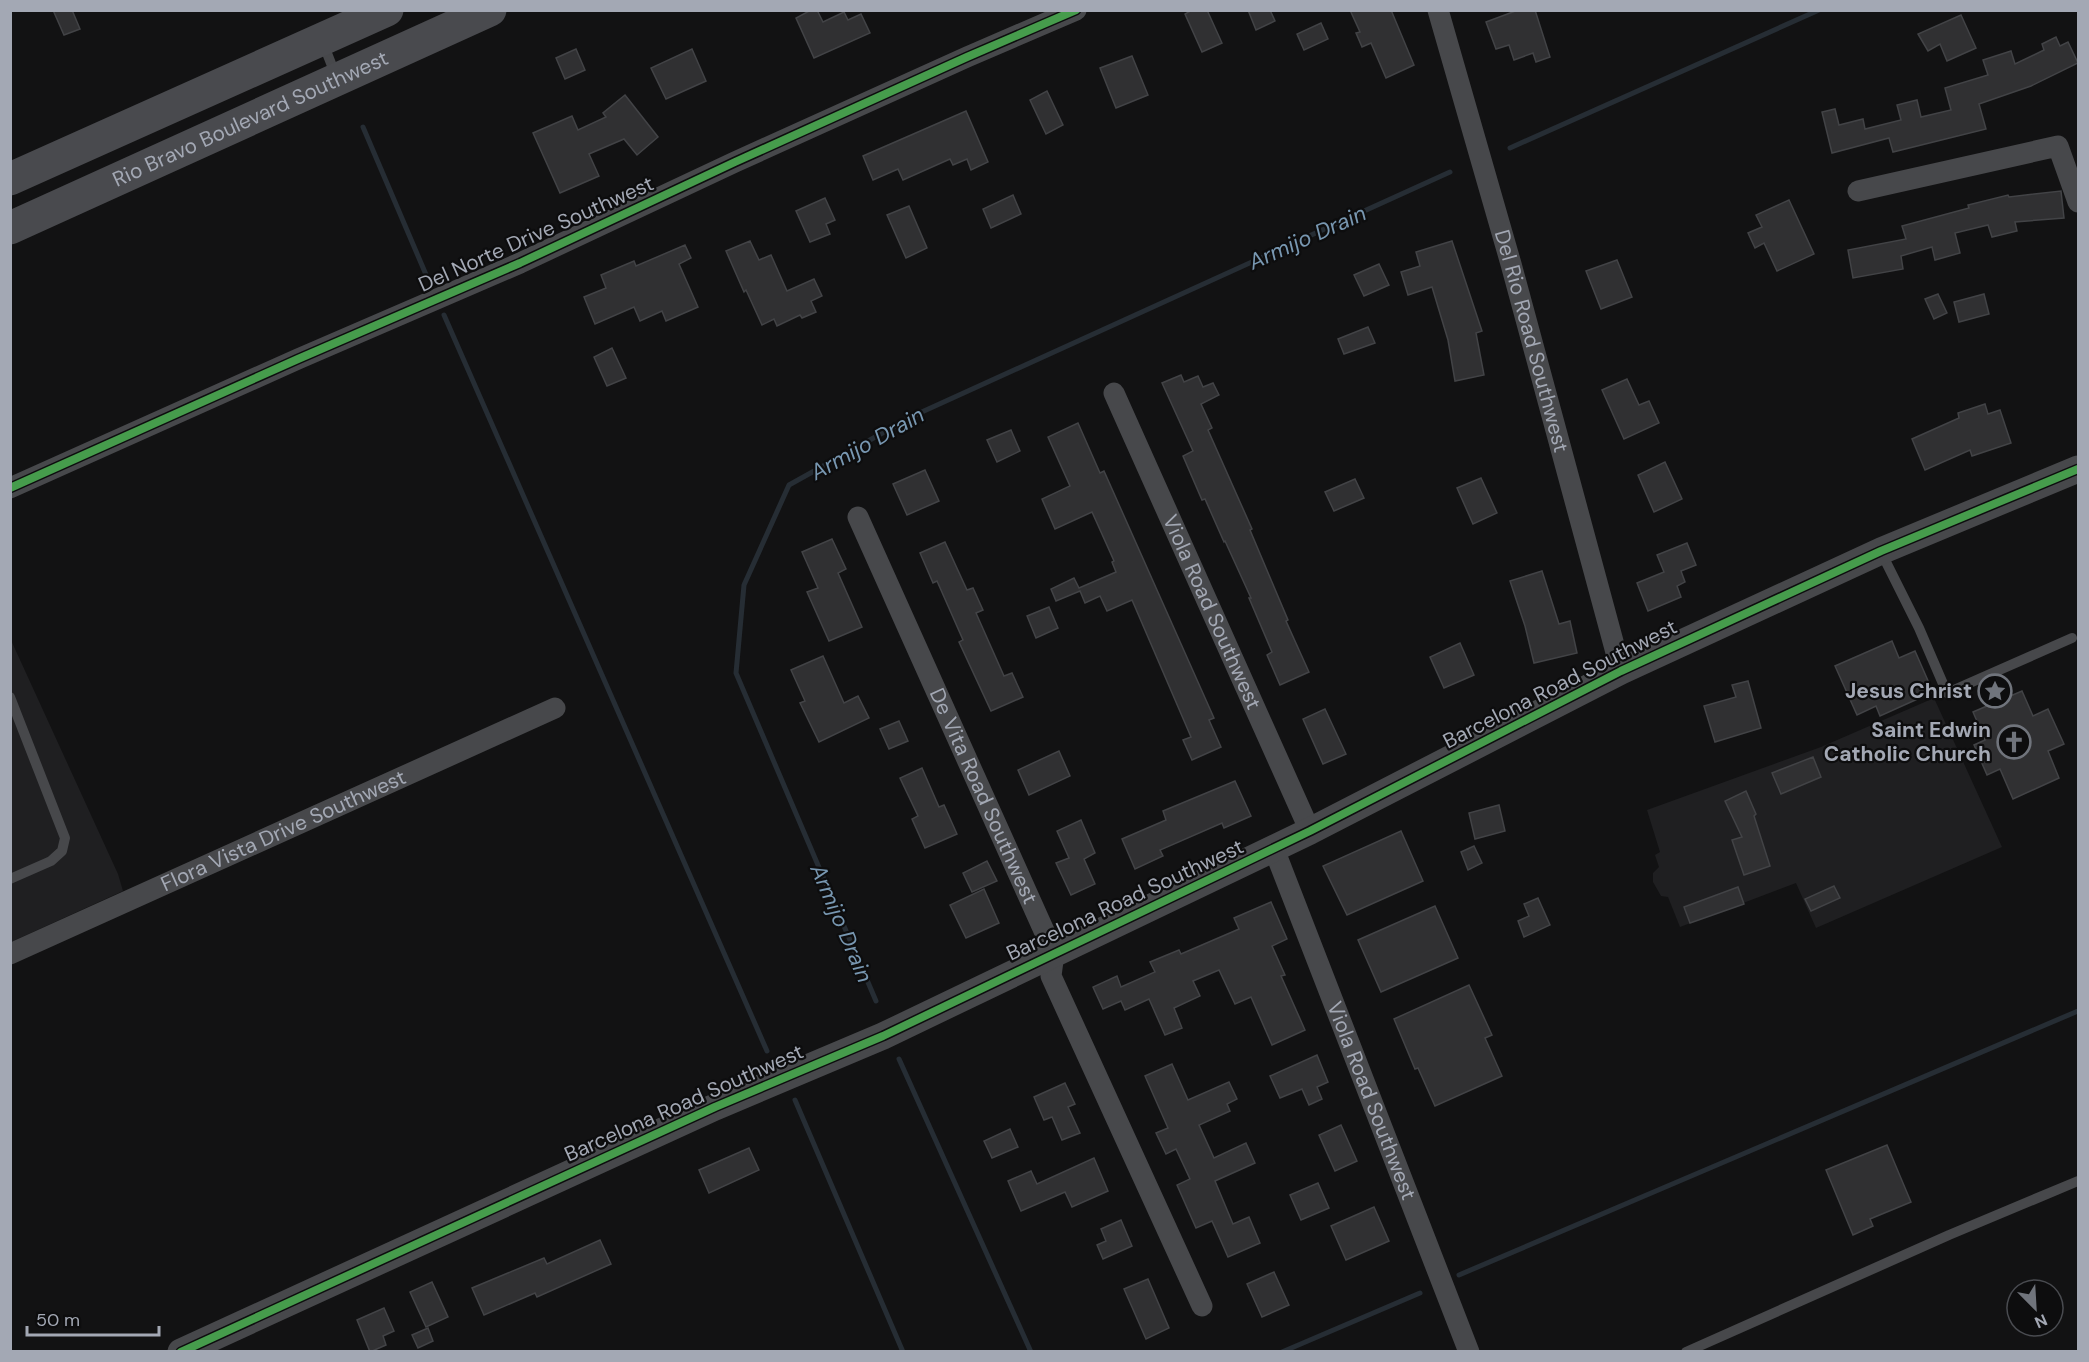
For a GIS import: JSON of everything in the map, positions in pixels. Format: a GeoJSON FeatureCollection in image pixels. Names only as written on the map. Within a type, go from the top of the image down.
{"type":"FeatureCollection","features":[{"type":"Feature","properties":{"kind":"main road","name":"Rio Bravo Boulevard Southwest"},"geometry":{"type":"LineString","coordinates":[[10,179],[322,40],[350,22],[387,10]]}},
{"type":"Feature","properties":{"kind":"main road","name":"Rio Bravo Boulevard Southwest"},"geometry":{"type":"LineString","coordinates":[[10,228],[490,10]]}},
{"type":"Feature","properties":{"kind":"street","name":"Del Norte Drive Southwest"},"geometry":{"type":"LineString","coordinates":[[10,488],[520,263],[745,157],[1076,10]]}},
{"type":"Feature","properties":{"kind":"street","name":"Del Rio Road Southwest"},"geometry":{"type":"LineString","coordinates":[[1438,10],[1511,264],[1621,671]]}},
{"type":"Feature","properties":{"kind":"street"},"geometry":{"type":"LineString","coordinates":[[1858,191],[2058,146],[2079,202]]}},
{"type":"Feature","properties":{"kind":"street","name":"Viola Road Southwest"},"geometry":{"type":"LineString","coordinates":[[1114,393],[1310,831]]}},
{"type":"Feature","properties":{"kind":"street","name":"Barcelona Road Southwest"},"geometry":{"type":"LineString","coordinates":[[181,1352],[715,1107],[883,1035],[1274,849],[1621,671],[1881,551],[2079,469]]}},
{"type":"Feature","properties":{"kind":"street","name":"De Vita Road Southwest"},"geometry":{"type":"LineString","coordinates":[[858,517],[1054,953],[1051,976],[1202,1306]]}},
{"type":"Feature","properties":{"kind":"street","name":"Flora Vista Drive Southwest"},"geometry":{"type":"LineString","coordinates":[[10,954],[555,708]]}},
{"type":"Feature","properties":{"kind":"street","name":"Viola Road Southwest"},"geometry":{"type":"LineString","coordinates":[[1274,849],[1468,1352]]}},
{"type":"Feature","properties":{"kind":"lane"},"geometry":{"type":"LineString","coordinates":[[322,40],[337,79]]}},
{"type":"Feature","properties":{"kind":"lane"},"geometry":{"type":"LineString","coordinates":[[1881,551],[1919,628],[1947,693],[2072,638]]}},
{"type":"Feature","properties":{"kind":"lane"},"geometry":{"type":"LineString","coordinates":[[10,697],[65,838],[62,851],[51,861],[10,879]]}},
{"type":"Feature","properties":{"kind":"lane"},"geometry":{"type":"LineString","coordinates":[[1686,1352],[1949,1235],[2079,1181]]}},
{"type":"Feature","properties":{"kind":"shaded area"},"geometry":{"type":"Polygon","coordinates":[[[10,638],[118,874],[123,891],[11,942],[10,638]]]}},
{"type":"Feature","properties":{"kind":"shaded area"},"geometry":{"type":"Polygon","coordinates":[[[1934,698],[2002,847],[1816,928],[1796,883],[1680,927],[1668,897],[1661,896],[1653,882],[1653,873],[1659,867],[1655,855],[1660,852],[1647,810],[1821,747],[1934,698]]]}},
{"type":"Feature","properties":{"kind":"building"},"geometry":{"type":"Polygon","coordinates":[[[53,10],[72,10],[80,29],[64,35],[53,10]]]}},
{"type":"Feature","properties":{"kind":"building"},"geometry":{"type":"Polygon","coordinates":[[[811,10],[817,10],[823,22],[844,12],[848,20],[861,14],[870,33],[814,58],[796,18],[811,10]]]}},
{"type":"Feature","properties":{"kind":"building"},"geometry":{"type":"Polygon","coordinates":[[[1192,10],[1207,10],[1222,43],[1202,52],[1185,14],[1192,10]]]}},
{"type":"Feature","properties":{"kind":"building"},"geometry":{"type":"Polygon","coordinates":[[[1248,10],[1270,10],[1275,21],[1256,30],[1248,10]]]}},
{"type":"Feature","properties":{"kind":"building"},"geometry":{"type":"Polygon","coordinates":[[[1350,10],[1391,10],[1414,65],[1386,78],[1371,43],[1362,47],[1356,33],[1360,32],[1350,10]]]}},
{"type":"Feature","properties":{"kind":"building"},"geometry":{"type":"Polygon","coordinates":[[[1518,10],[1535,10],[1550,57],[1536,62],[1533,53],[1514,60],[1509,45],[1496,49],[1486,22],[1518,10]]]}},
{"type":"Feature","properties":{"kind":"building"},"geometry":{"type":"Polygon","coordinates":[[[1961,15],[1976,48],[1947,61],[1940,44],[1928,51],[1918,34],[1961,15]]]}},
{"type":"Feature","properties":{"kind":"building"},"geometry":{"type":"Polygon","coordinates":[[[1321,23],[1328,39],[1304,50],[1297,34],[1321,23]]]}},
{"type":"Feature","properties":{"kind":"building"},"geometry":{"type":"Polygon","coordinates":[[[2056,37],[2060,46],[2068,42],[2078,63],[2031,86],[1979,104],[1986,129],[1893,152],[1889,138],[1832,153],[1822,112],[1835,109],[1839,125],[1863,119],[1865,129],[1901,120],[1897,105],[1917,100],[1921,117],[1951,110],[1945,88],[1988,75],[1983,60],[2011,51],[2015,64],[2044,50],[2042,44],[2056,37]]]}},
{"type":"Feature","properties":{"kind":"building"},"geometry":{"type":"Polygon","coordinates":[[[576,49],[585,70],[565,79],[556,58],[576,49]]]}},
{"type":"Feature","properties":{"kind":"building"},"geometry":{"type":"Polygon","coordinates":[[[692,49],[706,81],[666,99],[651,68],[692,49]]]}},
{"type":"Feature","properties":{"kind":"building"},"geometry":{"type":"Polygon","coordinates":[[[1132,56],[1148,95],[1116,108],[1100,68],[1132,56]]]}},
{"type":"Feature","properties":{"kind":"building"},"geometry":{"type":"Polygon","coordinates":[[[1047,91],[1063,125],[1046,134],[1030,100],[1047,91]]]}},
{"type":"Feature","properties":{"kind":"building"},"geometry":{"type":"Polygon","coordinates":[[[625,95],[658,137],[637,155],[624,139],[589,154],[599,176],[560,193],[533,133],[572,116],[578,130],[606,117],[603,113],[625,95]]]}},
{"type":"Feature","properties":{"kind":"building"},"geometry":{"type":"Polygon","coordinates":[[[966,111],[988,162],[971,170],[967,159],[953,165],[950,159],[903,180],[898,169],[873,180],[863,156],[966,111]]]}},
{"type":"Feature","properties":{"kind":"building"},"geometry":{"type":"Polygon","coordinates":[[[2061,191],[2064,218],[2015,222],[2017,231],[1992,237],[1988,225],[1955,233],[1960,253],[1935,260],[1932,247],[1901,256],[1903,269],[1853,278],[1848,250],[1906,239],[1902,226],[2008,195],[2009,197],[2061,191]]]}},
{"type":"Feature","properties":{"kind":"building"},"geometry":{"type":"Polygon","coordinates":[[[1013,195],[1021,214],[991,228],[983,209],[1013,195]]]}},
{"type":"Feature","properties":{"kind":"building"},"geometry":{"type":"Polygon","coordinates":[[[825,198],[835,220],[826,224],[830,234],[810,242],[796,211],[825,198]]]}},
{"type":"Feature","properties":{"kind":"building"},"geometry":{"type":"Polygon","coordinates":[[[1789,200],[1814,254],[1777,271],[1764,243],[1755,248],[1748,233],[1762,227],[1756,215],[1789,200]]]}},
{"type":"Feature","properties":{"kind":"building"},"geometry":{"type":"Polygon","coordinates":[[[909,206],[927,248],[906,258],[887,215],[909,206]]]}},
{"type":"Feature","properties":{"kind":"building"},"geometry":{"type":"Polygon","coordinates":[[[750,241],[759,260],[771,255],[787,291],[814,279],[822,296],[811,301],[816,312],[802,318],[800,315],[777,326],[774,319],[762,325],[726,251],[750,241]]]}},
{"type":"Feature","properties":{"kind":"building"},"geometry":{"type":"Polygon","coordinates":[[[1452,241],[1482,331],[1476,333],[1484,375],[1455,381],[1448,340],[1432,287],[1408,295],[1401,272],[1420,266],[1416,252],[1452,241]]]}},
{"type":"Feature","properties":{"kind":"building"},"geometry":{"type":"Polygon","coordinates":[[[685,245],[691,258],[679,264],[698,307],[666,321],[662,311],[640,321],[634,307],[595,324],[584,297],[606,288],[601,275],[634,261],[636,266],[685,245]]]}},
{"type":"Feature","properties":{"kind":"building"},"geometry":{"type":"Polygon","coordinates":[[[1617,260],[1632,297],[1601,309],[1586,271],[1617,260]]]}},
{"type":"Feature","properties":{"kind":"building"},"geometry":{"type":"Polygon","coordinates":[[[1379,264],[1389,285],[1364,296],[1354,275],[1379,264]]]}},
{"type":"Feature","properties":{"kind":"building"},"geometry":{"type":"Polygon","coordinates":[[[1938,294],[1947,313],[1934,319],[1925,299],[1938,294]]]}},
{"type":"Feature","properties":{"kind":"building"},"geometry":{"type":"Polygon","coordinates":[[[1984,294],[1989,314],[1959,322],[1954,302],[1984,294]]]}},
{"type":"Feature","properties":{"kind":"building"},"geometry":{"type":"Polygon","coordinates":[[[1368,327],[1375,343],[1344,354],[1338,339],[1368,327]]]}},
{"type":"Feature","properties":{"kind":"building"},"geometry":{"type":"Polygon","coordinates":[[[612,348],[626,378],[607,386],[594,357],[612,348]]]}},
{"type":"Feature","properties":{"kind":"building"},"geometry":{"type":"Polygon","coordinates":[[[1181,375],[1184,382],[1198,376],[1203,387],[1213,383],[1219,395],[1201,404],[1212,428],[1208,430],[1252,529],[1250,530],[1288,620],[1286,621],[1309,672],[1280,685],[1267,655],[1272,652],[1249,598],[1251,598],[1205,499],[1202,500],[1183,456],[1193,451],[1162,383],[1181,375]]]}},
{"type":"Feature","properties":{"kind":"building"},"geometry":{"type":"Polygon","coordinates":[[[1627,379],[1639,405],[1649,401],[1659,423],[1624,439],[1602,390],[1627,379]]]}},
{"type":"Feature","properties":{"kind":"building"},"geometry":{"type":"Polygon","coordinates":[[[1985,404],[1988,414],[2000,410],[2011,443],[1972,456],[1970,450],[1925,470],[1912,439],[1959,418],[1958,413],[1985,404]]]}},
{"type":"Feature","properties":{"kind":"building"},"geometry":{"type":"Polygon","coordinates":[[[1078,423],[1100,473],[1104,471],[1214,718],[1209,720],[1221,747],[1192,760],[1183,740],[1191,737],[1132,600],[1107,611],[1100,596],[1085,603],[1080,591],[1056,601],[1051,589],[1074,578],[1079,588],[1116,572],[1112,562],[1114,561],[1092,512],[1055,529],[1042,499],[1070,486],[1048,437],[1078,423]]]}},
{"type":"Feature","properties":{"kind":"building"},"geometry":{"type":"Polygon","coordinates":[[[1011,430],[1020,451],[997,462],[987,440],[1011,430]]]}},
{"type":"Feature","properties":{"kind":"building"},"geometry":{"type":"Polygon","coordinates":[[[1665,462],[1682,499],[1654,512],[1638,475],[1665,462]]]}},
{"type":"Feature","properties":{"kind":"building"},"geometry":{"type":"Polygon","coordinates":[[[925,470],[939,501],[907,515],[893,484],[925,470]]]}},
{"type":"Feature","properties":{"kind":"building"},"geometry":{"type":"Polygon","coordinates":[[[1481,478],[1497,513],[1473,524],[1457,488],[1481,478]]]}},
{"type":"Feature","properties":{"kind":"building"},"geometry":{"type":"Polygon","coordinates":[[[1355,479],[1364,498],[1334,511],[1325,492],[1355,479]]]}},
{"type":"Feature","properties":{"kind":"building"},"geometry":{"type":"Polygon","coordinates":[[[832,539],[846,569],[838,573],[862,627],[829,641],[807,592],[818,588],[802,552],[832,539]]]}},
{"type":"Feature","properties":{"kind":"building"},"geometry":{"type":"Polygon","coordinates":[[[945,542],[967,590],[973,588],[983,610],[976,613],[1004,676],[1012,673],[1023,697],[991,711],[959,642],[963,640],[937,581],[933,583],[920,553],[945,542]]]}},
{"type":"Feature","properties":{"kind":"building"},"geometry":{"type":"Polygon","coordinates":[[[1687,543],[1696,565],[1681,571],[1685,582],[1677,586],[1681,597],[1648,611],[1637,583],[1664,572],[1657,555],[1687,543]]]}},
{"type":"Feature","properties":{"kind":"building"},"geometry":{"type":"Polygon","coordinates":[[[1542,571],[1559,624],[1570,621],[1577,653],[1534,663],[1510,581],[1542,571]]]}},
{"type":"Feature","properties":{"kind":"building"},"geometry":{"type":"Polygon","coordinates":[[[1049,607],[1058,628],[1036,638],[1027,616],[1049,607]]]}},
{"type":"Feature","properties":{"kind":"building"},"geometry":{"type":"Polygon","coordinates":[[[1892,641],[1899,658],[1915,651],[1933,692],[1880,716],[1876,706],[1857,715],[1835,666],[1892,641]]]}},
{"type":"Feature","properties":{"kind":"building"},"geometry":{"type":"Polygon","coordinates":[[[1460,643],[1474,675],[1444,688],[1430,657],[1460,643]]]}},
{"type":"Feature","properties":{"kind":"building"},"geometry":{"type":"Polygon","coordinates":[[[823,656],[844,703],[858,696],[869,718],[819,742],[800,703],[805,701],[791,670],[823,656]]]}},
{"type":"Feature","properties":{"kind":"building"},"geometry":{"type":"Polygon","coordinates":[[[1748,681],[1761,728],[1715,742],[1704,706],[1736,697],[1732,685],[1748,681]]]}},
{"type":"Feature","properties":{"kind":"building"},"geometry":{"type":"Polygon","coordinates":[[[2022,691],[2033,716],[2048,709],[2064,744],[2048,751],[2059,778],[2013,799],[2000,769],[1987,775],[1974,745],[1985,740],[1973,712],[2022,691]]]}},
{"type":"Feature","properties":{"kind":"building"},"geometry":{"type":"Polygon","coordinates":[[[1325,709],[1346,754],[1323,764],[1303,719],[1325,709]]]}},
{"type":"Feature","properties":{"kind":"building"},"geometry":{"type":"Polygon","coordinates":[[[899,721],[908,741],[889,749],[880,729],[899,721]]]}},
{"type":"Feature","properties":{"kind":"building"},"geometry":{"type":"Polygon","coordinates":[[[1059,751],[1070,776],[1029,795],[1018,770],[1059,751]]]}},
{"type":"Feature","properties":{"kind":"building"},"geometry":{"type":"Polygon","coordinates":[[[1813,757],[1821,777],[1781,794],[1772,773],[1813,757]]]}},
{"type":"Feature","properties":{"kind":"building"},"geometry":{"type":"Polygon","coordinates":[[[922,768],[939,807],[944,805],[957,834],[925,848],[912,819],[918,816],[900,778],[922,768]]]}},
{"type":"Feature","properties":{"kind":"building"},"geometry":{"type":"Polygon","coordinates":[[[1235,781],[1251,816],[1224,828],[1222,823],[1160,850],[1163,856],[1135,869],[1122,839],[1166,820],[1163,811],[1235,781]]]}},
{"type":"Feature","properties":{"kind":"building"},"geometry":{"type":"Polygon","coordinates":[[[1746,791],[1756,814],[1754,816],[1770,866],[1744,875],[1732,840],[1742,837],[1725,801],[1746,791]]]}},
{"type":"Feature","properties":{"kind":"building"},"geometry":{"type":"Polygon","coordinates":[[[1499,805],[1505,831],[1475,839],[1469,813],[1499,805]]]}},
{"type":"Feature","properties":{"kind":"building"},"geometry":{"type":"Polygon","coordinates":[[[1081,820],[1095,853],[1084,859],[1095,884],[1071,895],[1056,863],[1069,858],[1057,831],[1081,820]]]}},
{"type":"Feature","properties":{"kind":"building"},"geometry":{"type":"Polygon","coordinates":[[[1401,831],[1423,881],[1347,915],[1323,866],[1401,831]]]}},
{"type":"Feature","properties":{"kind":"building"},"geometry":{"type":"Polygon","coordinates":[[[1474,846],[1482,863],[1468,870],[1461,852],[1474,846]]]}},
{"type":"Feature","properties":{"kind":"building"},"geometry":{"type":"Polygon","coordinates":[[[987,861],[997,881],[972,892],[963,873],[987,861]]]}},
{"type":"Feature","properties":{"kind":"building"},"geometry":{"type":"Polygon","coordinates":[[[1834,886],[1840,898],[1811,911],[1805,899],[1834,886]]]}},
{"type":"Feature","properties":{"kind":"building"},"geometry":{"type":"Polygon","coordinates":[[[1738,887],[1744,904],[1690,923],[1684,907],[1738,887]]]}},
{"type":"Feature","properties":{"kind":"building"},"geometry":{"type":"Polygon","coordinates":[[[984,889],[999,923],[966,938],[950,905],[984,889]]]}},
{"type":"Feature","properties":{"kind":"building"},"geometry":{"type":"Polygon","coordinates":[[[1538,898],[1550,925],[1524,937],[1518,921],[1529,916],[1524,904],[1538,898]]]}},
{"type":"Feature","properties":{"kind":"building"},"geometry":{"type":"Polygon","coordinates":[[[1271,902],[1287,939],[1272,946],[1285,975],[1281,976],[1305,1030],[1272,1045],[1251,997],[1235,1004],[1219,970],[1193,981],[1200,996],[1174,1008],[1182,1028],[1165,1035],[1149,999],[1125,1010],[1121,1001],[1103,1009],[1093,987],[1117,976],[1121,987],[1155,972],[1150,962],[1179,950],[1181,954],[1239,929],[1234,918],[1271,902]]]}},
{"type":"Feature","properties":{"kind":"building"},"geometry":{"type":"Polygon","coordinates":[[[1435,906],[1458,958],[1381,992],[1358,940],[1435,906]]]}},
{"type":"Feature","properties":{"kind":"building"},"geometry":{"type":"Polygon","coordinates":[[[1469,985],[1492,1035],[1485,1038],[1502,1076],[1435,1106],[1418,1068],[1415,1069],[1394,1019],[1469,985]]]}},
{"type":"Feature","properties":{"kind":"building"},"geometry":{"type":"Polygon","coordinates":[[[1317,1055],[1328,1082],[1317,1087],[1322,1099],[1309,1105],[1302,1089],[1280,1098],[1270,1076],[1317,1055]]]}},
{"type":"Feature","properties":{"kind":"building"},"geometry":{"type":"Polygon","coordinates":[[[1172,1064],[1188,1100],[1229,1082],[1237,1099],[1227,1104],[1230,1111],[1199,1125],[1214,1158],[1246,1143],[1255,1163],[1215,1181],[1233,1224],[1249,1217],[1260,1243],[1228,1257],[1212,1221],[1196,1228],[1177,1185],[1190,1179],[1176,1149],[1166,1154],[1156,1133],[1168,1128],[1145,1076],[1172,1064]]]}},
{"type":"Feature","properties":{"kind":"building"},"geometry":{"type":"Polygon","coordinates":[[[1065,1083],[1075,1104],[1068,1107],[1080,1133],[1062,1140],[1052,1117],[1044,1120],[1034,1097],[1065,1083]]]}},
{"type":"Feature","properties":{"kind":"building"},"geometry":{"type":"Polygon","coordinates":[[[1341,1125],[1357,1161],[1335,1171],[1319,1135],[1341,1125]]]}},
{"type":"Feature","properties":{"kind":"building"},"geometry":{"type":"Polygon","coordinates":[[[1010,1129],[1018,1147],[992,1158],[984,1141],[1010,1129]]]}},
{"type":"Feature","properties":{"kind":"building"},"geometry":{"type":"Polygon","coordinates":[[[1887,1145],[1911,1202],[1870,1219],[1873,1226],[1853,1235],[1826,1170],[1887,1145]]]}},
{"type":"Feature","properties":{"kind":"building"},"geometry":{"type":"Polygon","coordinates":[[[749,1148],[759,1170],[709,1193],[699,1170],[749,1148]]]}},
{"type":"Feature","properties":{"kind":"building"},"geometry":{"type":"Polygon","coordinates":[[[1094,1158],[1108,1191],[1072,1207],[1065,1192],[1021,1211],[1008,1181],[1031,1171],[1037,1184],[1094,1158]]]}},
{"type":"Feature","properties":{"kind":"building"},"geometry":{"type":"Polygon","coordinates":[[[1318,1183],[1329,1208],[1301,1220],[1290,1195],[1318,1183]]]}},
{"type":"Feature","properties":{"kind":"building"},"geometry":{"type":"Polygon","coordinates":[[[1374,1207],[1389,1241],[1346,1260],[1331,1226],[1374,1207]]]}},
{"type":"Feature","properties":{"kind":"building"},"geometry":{"type":"Polygon","coordinates":[[[1121,1220],[1132,1246],[1103,1259],[1097,1245],[1106,1241],[1101,1229],[1121,1220]]]}},
{"type":"Feature","properties":{"kind":"building"},"geometry":{"type":"Polygon","coordinates":[[[600,1240],[611,1264],[537,1297],[535,1293],[484,1315],[472,1288],[544,1258],[547,1264],[600,1240]]]}},
{"type":"Feature","properties":{"kind":"building"},"geometry":{"type":"Polygon","coordinates":[[[1274,1272],[1289,1305],[1262,1317],[1247,1284],[1274,1272]]]}},
{"type":"Feature","properties":{"kind":"building"},"geometry":{"type":"Polygon","coordinates":[[[1148,1279],[1169,1328],[1146,1339],[1124,1289],[1148,1279]]]}},
{"type":"Feature","properties":{"kind":"building"},"geometry":{"type":"Polygon","coordinates":[[[432,1282],[448,1317],[426,1327],[410,1292],[432,1282]]]}},
{"type":"Feature","properties":{"kind":"building"},"geometry":{"type":"Polygon","coordinates":[[[384,1308],[394,1331],[383,1336],[386,1345],[370,1352],[357,1320],[384,1308]]]}},
{"type":"Feature","properties":{"kind":"building"},"geometry":{"type":"Polygon","coordinates":[[[428,1328],[433,1341],[418,1348],[412,1335],[428,1328]]]}},
{"type":"Feature","properties":{"kind":"waterway","name":"Armijo Drain"},"geometry":{"type":"LineString","coordinates":[[1510,148],[1819,10]]}},
{"type":"Feature","properties":{"kind":"waterway"},"geometry":{"type":"LineString","coordinates":[[363,127],[427,277]]}},
{"type":"Feature","properties":{"kind":"waterway","name":"Armijo Drain"},"geometry":{"type":"LineString","coordinates":[[876,1001],[736,673],[744,585],[789,485],[913,416],[1450,172]]}},
{"type":"Feature","properties":{"kind":"waterway"},"geometry":{"type":"LineString","coordinates":[[444,315],[767,1051]]}},
{"type":"Feature","properties":{"kind":"waterway"},"geometry":{"type":"LineString","coordinates":[[1459,1275],[2078,1011]]}},
{"type":"Feature","properties":{"kind":"waterway","name":"Armijo Drain"},"geometry":{"type":"LineString","coordinates":[[899,1059],[1031,1352]]}},
{"type":"Feature","properties":{"kind":"waterway"},"geometry":{"type":"LineString","coordinates":[[795,1100],[903,1352]]}},
{"type":"Feature","properties":{"kind":"waterway"},"geometry":{"type":"LineString","coordinates":[[1282,1352],[1420,1293]]}},
{"type":"Feature","properties":{"kind":"cycle path"},"geometry":{"type":"LineString","coordinates":[[10,488],[520,263],[735,162],[1076,10]]}},
{"type":"Feature","properties":{"kind":"cycle path"},"geometry":{"type":"LineString","coordinates":[[181,1352],[715,1107],[883,1036],[1310,831],[1621,671],[1881,551],[2078,469]]}},
{"type":"Feature","properties":{"kind":"place","name":"Jesus Christ"},"geometry":{"type":"Point","coordinates":[1995,691]}},
{"type":"Feature","properties":{"kind":"place","name":"Saint Edwin Catholic Church"},"geometry":{"type":"Point","coordinates":[2014,742]}}]}
